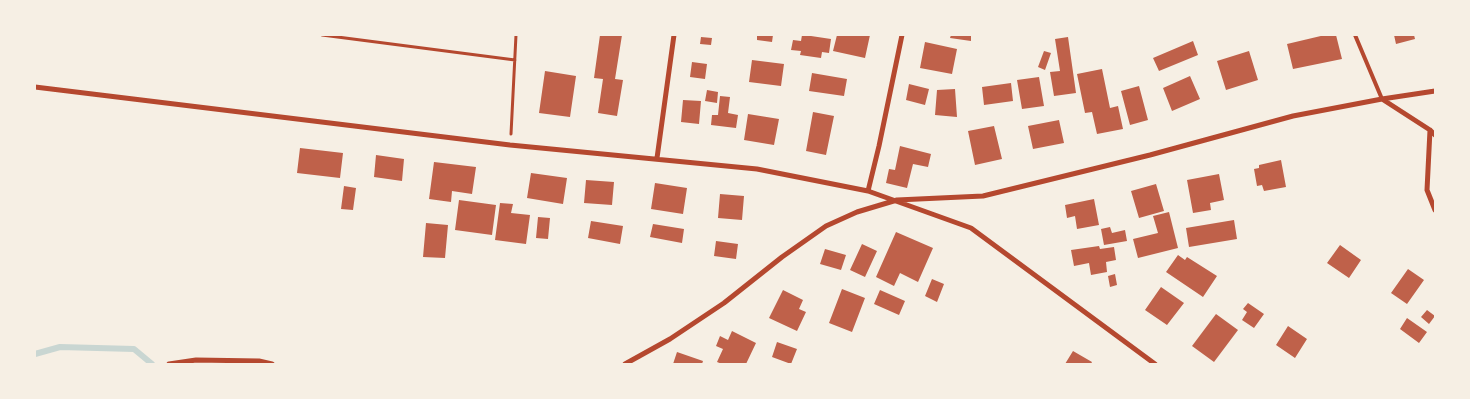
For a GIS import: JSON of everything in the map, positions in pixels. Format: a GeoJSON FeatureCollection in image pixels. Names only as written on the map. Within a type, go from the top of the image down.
{"type":"FeatureCollection","features":[{"type":"Feature","properties":{"kind":"street"},"geometry":{"type":"LineString","coordinates":[[657,158],[674,35]]}},
{"type":"Feature","properties":{"kind":"street"},"geometry":{"type":"LineString","coordinates":[[868,191],[902,35]]}},
{"type":"Feature","properties":{"kind":"street"},"geometry":{"type":"LineString","coordinates":[[35,87],[510,145],[757,169],[868,191],[898,200],[971,228],[1155,364]]}},
{"type":"Feature","properties":{"kind":"street"},"geometry":{"type":"LineString","coordinates":[[625,364],[670,339],[724,303],[782,257],[826,226],[857,212],[898,200],[983,196],[1141,157],[1294,116],[1382,98],[1435,91]]}},
{"type":"Feature","properties":{"kind":"street"},"geometry":{"type":"LineString","coordinates":[[1382,98],[1435,135]]}},
{"type":"Feature","properties":{"kind":"street"},"geometry":{"type":"LineString","coordinates":[[1430,130],[1427,190],[1435,210]]}},
{"type":"Feature","properties":{"kind":"street"},"geometry":{"type":"LineString","coordinates":[[170,364],[196,360],[259,361],[272,364]]}},
{"type":"Feature","properties":{"kind":"lane"},"geometry":{"type":"LineString","coordinates":[[1355,35],[1382,98]]}},
{"type":"Feature","properties":{"kind":"path"},"geometry":{"type":"LineString","coordinates":[[322,35],[515,60]]}},
{"type":"Feature","properties":{"kind":"path"},"geometry":{"type":"LineString","coordinates":[[510,145],[516,35]]}},
{"type":"Feature","properties":{"kind":"building"},"geometry":{"type":"Polygon","coordinates":[[[600,35],[622,35],[615,79],[623,80],[617,116],[598,113],[603,79],[594,78],[600,35]]]}},
{"type":"Feature","properties":{"kind":"building"},"geometry":{"type":"Polygon","coordinates":[[[757,35],[773,35],[772,42],[757,40],[757,35]]]}},
{"type":"Feature","properties":{"kind":"building"},"geometry":{"type":"Polygon","coordinates":[[[802,35],[831,39],[829,53],[822,52],[821,58],[800,55],[801,51],[791,50],[793,40],[801,41],[802,35]]]}},
{"type":"Feature","properties":{"kind":"building"},"geometry":{"type":"Polygon","coordinates":[[[837,35],[870,35],[865,58],[833,51],[837,35]]]}},
{"type":"Feature","properties":{"kind":"building"},"geometry":{"type":"Polygon","coordinates":[[[951,35],[971,35],[971,41],[950,38],[951,35]]]}},
{"type":"Feature","properties":{"kind":"building"},"geometry":{"type":"Polygon","coordinates":[[[1325,35],[1336,35],[1342,59],[1293,69],[1287,44],[1325,35]]]}},
{"type":"Feature","properties":{"kind":"building"},"geometry":{"type":"Polygon","coordinates":[[[1394,35],[1414,35],[1415,39],[1396,44],[1394,35]]]}},
{"type":"Feature","properties":{"kind":"building"},"geometry":{"type":"Polygon","coordinates":[[[701,37],[712,38],[711,45],[700,44],[701,37]]]}},
{"type":"Feature","properties":{"kind":"building"},"geometry":{"type":"Polygon","coordinates":[[[1068,37],[1076,93],[1054,96],[1050,72],[1060,71],[1055,39],[1068,37]]]}},
{"type":"Feature","properties":{"kind":"building"},"geometry":{"type":"Polygon","coordinates":[[[1193,41],[1198,55],[1159,71],[1153,58],[1193,41]]]}},
{"type":"Feature","properties":{"kind":"building"},"geometry":{"type":"Polygon","coordinates":[[[925,42],[957,49],[952,74],[920,68],[925,42]]]}},
{"type":"Feature","properties":{"kind":"building"},"geometry":{"type":"Polygon","coordinates":[[[1044,51],[1051,53],[1045,70],[1038,67],[1044,51]]]}},
{"type":"Feature","properties":{"kind":"building"},"geometry":{"type":"Polygon","coordinates":[[[1249,51],[1258,80],[1226,90],[1217,61],[1249,51]]]}},
{"type":"Feature","properties":{"kind":"building"},"geometry":{"type":"Polygon","coordinates":[[[752,60],[784,64],[781,86],[749,82],[752,60]]]}},
{"type":"Feature","properties":{"kind":"building"},"geometry":{"type":"Polygon","coordinates":[[[692,62],[707,64],[705,79],[690,77],[692,62]]]}},
{"type":"Feature","properties":{"kind":"building"},"geometry":{"type":"Polygon","coordinates":[[[1102,69],[1110,108],[1118,106],[1123,129],[1097,134],[1092,112],[1085,113],[1077,74],[1102,69]]]}},
{"type":"Feature","properties":{"kind":"building"},"geometry":{"type":"Polygon","coordinates":[[[545,71],[576,76],[570,117],[539,113],[545,71]]]}},
{"type":"Feature","properties":{"kind":"building"},"geometry":{"type":"Polygon","coordinates":[[[812,73],[847,79],[844,96],[809,91],[812,73]]]}},
{"type":"Feature","properties":{"kind":"building"},"geometry":{"type":"Polygon","coordinates":[[[1190,76],[1200,99],[1172,111],[1163,88],[1190,76]]]}},
{"type":"Feature","properties":{"kind":"building"},"geometry":{"type":"Polygon","coordinates":[[[1039,77],[1044,106],[1022,109],[1017,80],[1039,77]]]}},
{"type":"Feature","properties":{"kind":"building"},"geometry":{"type":"Polygon","coordinates":[[[1011,83],[1013,101],[984,105],[982,87],[1011,83]]]}},
{"type":"Feature","properties":{"kind":"building"},"geometry":{"type":"Polygon","coordinates":[[[909,84],[929,89],[925,105],[906,100],[909,84]]]}},
{"type":"Feature","properties":{"kind":"building"},"geometry":{"type":"Polygon","coordinates":[[[1139,86],[1148,120],[1130,125],[1121,91],[1139,86]]]}},
{"type":"Feature","properties":{"kind":"building"},"geometry":{"type":"Polygon","coordinates":[[[955,89],[957,117],[935,115],[937,90],[955,89]]]}},
{"type":"Feature","properties":{"kind":"building"},"geometry":{"type":"Polygon","coordinates":[[[707,90],[718,92],[717,103],[705,101],[707,90]]]}},
{"type":"Feature","properties":{"kind":"building"},"geometry":{"type":"Polygon","coordinates":[[[720,96],[730,97],[728,113],[738,115],[736,128],[711,125],[712,115],[718,115],[720,96]]]}},
{"type":"Feature","properties":{"kind":"building"},"geometry":{"type":"Polygon","coordinates":[[[683,100],[701,101],[699,124],[681,122],[683,100]]]}},
{"type":"Feature","properties":{"kind":"building"},"geometry":{"type":"Polygon","coordinates":[[[813,112],[834,116],[826,155],[806,151],[813,112]]]}},
{"type":"Feature","properties":{"kind":"building"},"geometry":{"type":"Polygon","coordinates":[[[748,114],[779,119],[774,145],[744,140],[748,114]]]}},
{"type":"Feature","properties":{"kind":"building"},"geometry":{"type":"Polygon","coordinates":[[[1059,120],[1064,143],[1033,149],[1028,126],[1059,120]]]}},
{"type":"Feature","properties":{"kind":"building"},"geometry":{"type":"Polygon","coordinates":[[[994,126],[1002,159],[975,165],[968,131],[994,126]]]}},
{"type":"Feature","properties":{"kind":"building"},"geometry":{"type":"Polygon","coordinates":[[[900,146],[931,154],[928,167],[913,164],[907,188],[886,183],[889,169],[895,170],[900,146]]]}},
{"type":"Feature","properties":{"kind":"building"},"geometry":{"type":"Polygon","coordinates":[[[300,148],[343,153],[340,178],[297,173],[300,148]]]}},
{"type":"Feature","properties":{"kind":"building"},"geometry":{"type":"Polygon","coordinates":[[[376,155],[404,159],[402,181],[374,177],[376,155]]]}},
{"type":"Feature","properties":{"kind":"building"},"geometry":{"type":"Polygon","coordinates":[[[1281,160],[1286,187],[1264,191],[1262,185],[1257,186],[1254,169],[1259,168],[1259,165],[1281,160]]]}},
{"type":"Feature","properties":{"kind":"building"},"geometry":{"type":"Polygon","coordinates":[[[434,162],[476,167],[472,194],[452,191],[451,202],[429,199],[434,162]]]}},
{"type":"Feature","properties":{"kind":"building"},"geometry":{"type":"Polygon","coordinates":[[[531,173],[567,178],[563,204],[527,198],[531,173]]]}},
{"type":"Feature","properties":{"kind":"building"},"geometry":{"type":"Polygon","coordinates":[[[1219,174],[1224,200],[1210,203],[1211,210],[1193,213],[1187,180],[1219,174]]]}},
{"type":"Feature","properties":{"kind":"building"},"geometry":{"type":"Polygon","coordinates":[[[586,180],[614,182],[612,205],[584,203],[586,180]]]}},
{"type":"Feature","properties":{"kind":"building"},"geometry":{"type":"Polygon","coordinates":[[[655,183],[687,188],[683,214],[651,209],[655,183]]]}},
{"type":"Feature","properties":{"kind":"building"},"geometry":{"type":"Polygon","coordinates":[[[1156,184],[1164,211],[1139,218],[1131,191],[1156,184]]]}},
{"type":"Feature","properties":{"kind":"building"},"geometry":{"type":"Polygon","coordinates":[[[344,186],[356,188],[353,210],[341,209],[344,186]]]}},
{"type":"Feature","properties":{"kind":"building"},"geometry":{"type":"Polygon","coordinates":[[[720,194],[744,196],[742,220],[718,218],[720,194]]]}},
{"type":"Feature","properties":{"kind":"building"},"geometry":{"type":"Polygon","coordinates":[[[1094,199],[1099,225],[1077,229],[1075,216],[1067,218],[1065,205],[1094,199]]]}},
{"type":"Feature","properties":{"kind":"building"},"geometry":{"type":"Polygon","coordinates":[[[459,200],[496,205],[492,235],[455,230],[459,200]]]}},
{"type":"Feature","properties":{"kind":"building"},"geometry":{"type":"Polygon","coordinates":[[[500,203],[513,204],[511,213],[530,215],[526,244],[495,240],[500,203]]]}},
{"type":"Feature","properties":{"kind":"building"},"geometry":{"type":"Polygon","coordinates":[[[1169,212],[1178,248],[1138,258],[1133,239],[1158,233],[1153,216],[1169,212]]]}},
{"type":"Feature","properties":{"kind":"building"},"geometry":{"type":"Polygon","coordinates":[[[538,217],[550,218],[548,239],[536,238],[538,217]]]}},
{"type":"Feature","properties":{"kind":"building"},"geometry":{"type":"Polygon","coordinates":[[[1234,220],[1237,239],[1189,247],[1186,228],[1234,220]]]}},
{"type":"Feature","properties":{"kind":"building"},"geometry":{"type":"Polygon","coordinates":[[[591,221],[623,226],[620,244],[588,238],[591,221]]]}},
{"type":"Feature","properties":{"kind":"building"},"geometry":{"type":"Polygon","coordinates":[[[426,223],[448,225],[445,258],[423,257],[426,223]]]}},
{"type":"Feature","properties":{"kind":"building"},"geometry":{"type":"Polygon","coordinates":[[[653,224],[684,229],[682,243],[650,237],[653,224]]]}},
{"type":"Feature","properties":{"kind":"building"},"geometry":{"type":"Polygon","coordinates":[[[1110,227],[1112,233],[1125,230],[1127,241],[1104,245],[1101,229],[1110,227]]]}},
{"type":"Feature","properties":{"kind":"building"},"geometry":{"type":"Polygon","coordinates":[[[896,232],[933,248],[918,282],[900,273],[894,286],[876,277],[896,232]]]}},
{"type":"Feature","properties":{"kind":"building"},"geometry":{"type":"Polygon","coordinates":[[[716,241],[738,244],[736,259],[714,256],[716,241]]]}},
{"type":"Feature","properties":{"kind":"building"},"geometry":{"type":"Polygon","coordinates":[[[862,244],[877,251],[865,277],[850,270],[862,244]]]}},
{"type":"Feature","properties":{"kind":"building"},"geometry":{"type":"Polygon","coordinates":[[[1340,245],[1361,260],[1349,278],[1327,263],[1340,245]]]}},
{"type":"Feature","properties":{"kind":"building"},"geometry":{"type":"Polygon","coordinates":[[[1099,246],[1100,249],[1114,247],[1116,260],[1106,262],[1107,272],[1091,275],[1089,263],[1074,266],[1071,250],[1099,246]]]}},
{"type":"Feature","properties":{"kind":"building"},"geometry":{"type":"Polygon","coordinates":[[[825,249],[846,255],[841,270],[820,264],[825,249]]]}},
{"type":"Feature","properties":{"kind":"building"},"geometry":{"type":"Polygon","coordinates":[[[1178,255],[1185,260],[1187,257],[1217,276],[1203,297],[1166,272],[1178,255]]]}},
{"type":"Feature","properties":{"kind":"building"},"geometry":{"type":"Polygon","coordinates":[[[1408,269],[1424,280],[1407,304],[1391,293],[1408,269]]]}},
{"type":"Feature","properties":{"kind":"building"},"geometry":{"type":"Polygon","coordinates":[[[1115,274],[1117,285],[1110,287],[1108,276],[1115,274]]]}},
{"type":"Feature","properties":{"kind":"building"},"geometry":{"type":"Polygon","coordinates":[[[932,279],[944,284],[937,302],[925,296],[932,279]]]}},
{"type":"Feature","properties":{"kind":"building"},"geometry":{"type":"Polygon","coordinates":[[[1161,287],[1184,303],[1167,325],[1145,310],[1161,287]]]}},
{"type":"Feature","properties":{"kind":"building"},"geometry":{"type":"Polygon","coordinates":[[[842,289],[865,298],[852,332],[829,323],[842,289]]]}},
{"type":"Feature","properties":{"kind":"building"},"geometry":{"type":"Polygon","coordinates":[[[783,290],[803,300],[799,309],[806,312],[797,331],[769,318],[783,290]]]}},
{"type":"Feature","properties":{"kind":"building"},"geometry":{"type":"Polygon","coordinates":[[[880,290],[905,301],[899,315],[874,304],[880,290]]]}},
{"type":"Feature","properties":{"kind":"building"},"geometry":{"type":"Polygon","coordinates":[[[1248,303],[1264,314],[1254,328],[1242,320],[1247,312],[1243,309],[1248,303]]]}},
{"type":"Feature","properties":{"kind":"building"},"geometry":{"type":"Polygon","coordinates":[[[1427,310],[1435,316],[1429,324],[1421,317],[1427,310]]]}},
{"type":"Feature","properties":{"kind":"building"},"geometry":{"type":"Polygon","coordinates":[[[1216,314],[1238,330],[1214,362],[1192,346],[1216,314]]]}},
{"type":"Feature","properties":{"kind":"building"},"geometry":{"type":"Polygon","coordinates":[[[1407,318],[1427,332],[1419,343],[1400,329],[1407,318]]]}},
{"type":"Feature","properties":{"kind":"building"},"geometry":{"type":"Polygon","coordinates":[[[1288,326],[1307,339],[1295,358],[1276,345],[1288,326]]]}},
{"type":"Feature","properties":{"kind":"building"},"geometry":{"type":"Polygon","coordinates":[[[732,331],[756,343],[746,364],[722,364],[717,362],[723,349],[716,346],[720,336],[728,340],[732,331]]]}},
{"type":"Feature","properties":{"kind":"building"},"geometry":{"type":"Polygon","coordinates":[[[777,342],[797,349],[791,364],[772,357],[777,342]]]}},
{"type":"Feature","properties":{"kind":"building"},"geometry":{"type":"Polygon","coordinates":[[[1073,351],[1092,362],[1091,364],[1065,364],[1073,351]]]}},
{"type":"Feature","properties":{"kind":"building"},"geometry":{"type":"Polygon","coordinates":[[[677,352],[703,361],[702,364],[673,364],[677,352]]]}},
{"type":"Feature","properties":{"kind":"waterway"},"geometry":{"type":"LineString","coordinates":[[35,354],[60,347],[134,349],[152,364]]}}]}
